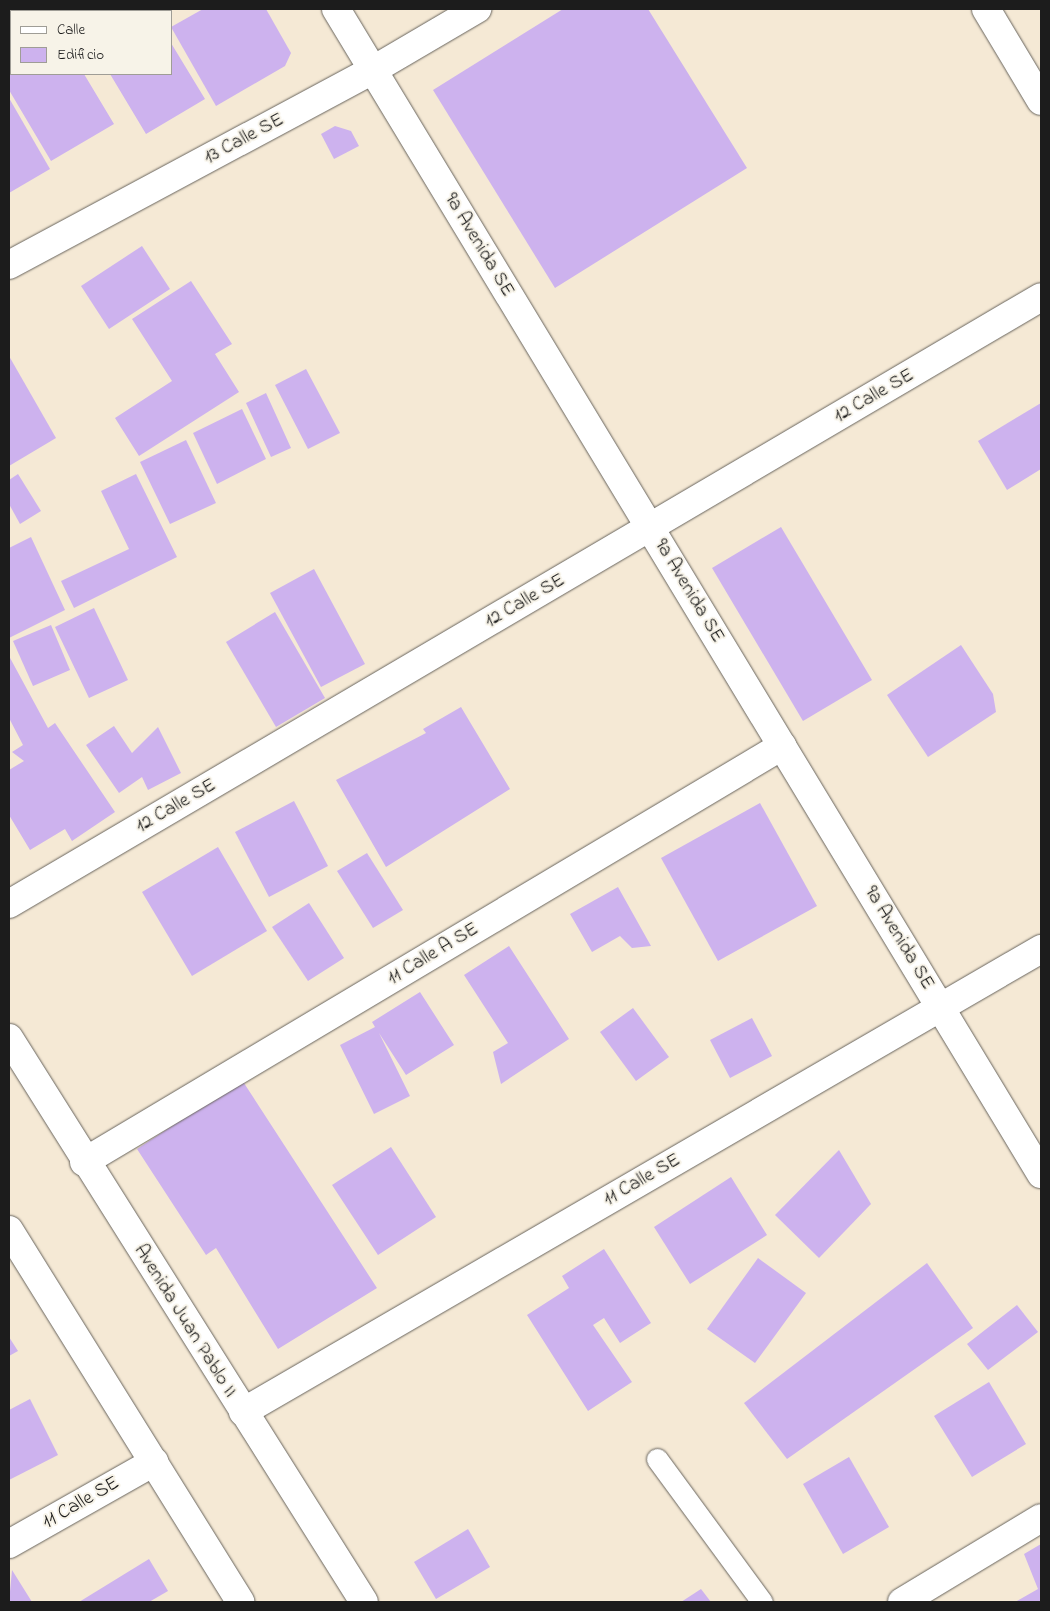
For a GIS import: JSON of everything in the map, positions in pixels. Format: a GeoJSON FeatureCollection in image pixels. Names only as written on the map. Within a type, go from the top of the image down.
{"type":"FeatureCollection","features":[{"type":"Feature","properties":{"kind":"main road","name":"9a Avenida SE"},"geometry":{"type":"LineString","coordinates":[[336,9],[1041,1174]]}},
{"type":"Feature","properties":{"kind":"main road","name":"13 Calle SE"},"geometry":{"type":"LineString","coordinates":[[9,265],[373,70],[477,9]]}},
{"type":"Feature","properties":{"kind":"main road"},"geometry":{"type":"LineString","coordinates":[[986,9],[1041,101]]}},
{"type":"Feature","properties":{"kind":"main road","name":"12 Calle SE"},"geometry":{"type":"LineString","coordinates":[[9,904],[1041,298]]}},
{"type":"Feature","properties":{"kind":"main road","name":"11 Calle A SE"},"geometry":{"type":"LineString","coordinates":[[84,1162],[782,746]]}},
{"type":"Feature","properties":{"kind":"main road","name":"11 Calle SE"},"geometry":{"type":"LineString","coordinates":[[243,1412],[1041,949]]}},
{"type":"Feature","properties":{"kind":"main road","name":"Avenida Juan Pablo II"},"geometry":{"type":"LineString","coordinates":[[9,1038],[84,1162],[364,1602]]}},
{"type":"Feature","properties":{"kind":"main road"},"geometry":{"type":"LineString","coordinates":[[9,1230],[242,1602]]}},
{"type":"Feature","properties":{"kind":"main road","name":"11 Calle SE"},"geometry":{"type":"LineString","coordinates":[[9,1544],[154,1462]]}},
{"type":"Feature","properties":{"kind":"main road"},"geometry":{"type":"LineString","coordinates":[[902,1602],[1041,1518]]}},
{"type":"Feature","properties":{"kind":"lane"},"geometry":{"type":"LineString","coordinates":[[657,1459],[762,1602]]}},
{"type":"Feature","properties":{"kind":"building"},"geometry":{"type":"Polygon","coordinates":[[[9,9],[28,10],[10,10],[10,75],[85,75],[114,124],[51,161],[9,90],[9,9]]]}},
{"type":"Feature","properties":{"kind":"building"},"geometry":{"type":"Polygon","coordinates":[[[78,9],[155,10],[78,10],[78,9]]]}},
{"type":"Feature","properties":{"kind":"building"},"geometry":{"type":"Polygon","coordinates":[[[203,9],[266,9],[291,53],[285,66],[216,106],[172,26],[203,9]]]}},
{"type":"Feature","properties":{"kind":"building"},"geometry":{"type":"Polygon","coordinates":[[[563,9],[648,9],[747,168],[555,288],[433,90],[563,9]]]}},
{"type":"Feature","properties":{"kind":"building"},"geometry":{"type":"Polygon","coordinates":[[[172,45],[205,99],[146,134],[111,75],[172,75],[172,45]]]}},
{"type":"Feature","properties":{"kind":"building"},"geometry":{"type":"Polygon","coordinates":[[[9,98],[50,169],[9,193],[9,98]]]}},
{"type":"Feature","properties":{"kind":"building"},"geometry":{"type":"Polygon","coordinates":[[[335,126],[351,131],[359,146],[334,159],[321,134],[335,126]]]}},
{"type":"Feature","properties":{"kind":"building"},"geometry":{"type":"Polygon","coordinates":[[[142,246],[170,289],[109,329],[81,286],[142,246]]]}},
{"type":"Feature","properties":{"kind":"building"},"geometry":{"type":"Polygon","coordinates":[[[191,281],[232,344],[215,354],[239,392],[139,456],[115,418],[172,381],[132,319],[191,281]]]}},
{"type":"Feature","properties":{"kind":"building"},"geometry":{"type":"Polygon","coordinates":[[[9,356],[56,438],[9,466],[9,356]]]}},
{"type":"Feature","properties":{"kind":"building"},"geometry":{"type":"Polygon","coordinates":[[[306,369],[340,433],[308,449],[275,385],[306,369]]]}},
{"type":"Feature","properties":{"kind":"building"},"geometry":{"type":"Polygon","coordinates":[[[266,393],[291,448],[271,457],[246,403],[266,393]]]}},
{"type":"Feature","properties":{"kind":"building"},"geometry":{"type":"Polygon","coordinates":[[[1041,403],[1041,469],[1007,490],[978,441],[1041,403]]]}},
{"type":"Feature","properties":{"kind":"building"},"geometry":{"type":"Polygon","coordinates":[[[242,409],[266,459],[217,484],[193,433],[242,409]]]}},
{"type":"Feature","properties":{"kind":"building"},"geometry":{"type":"Polygon","coordinates":[[[186,440],[216,503],[170,524],[140,462],[186,440]]]}},
{"type":"Feature","properties":{"kind":"building"},"geometry":{"type":"Polygon","coordinates":[[[18,474],[41,511],[20,524],[9,504],[9,480],[18,474]]]}},
{"type":"Feature","properties":{"kind":"building"},"geometry":{"type":"Polygon","coordinates":[[[136,474],[177,557],[74,608],[61,581],[129,549],[101,491],[136,474]]]}},
{"type":"Feature","properties":{"kind":"building"},"geometry":{"type":"Polygon","coordinates":[[[781,527],[872,680],[803,721],[712,568],[781,527]]]}},
{"type":"Feature","properties":{"kind":"building"},"geometry":{"type":"Polygon","coordinates":[[[31,537],[65,610],[9,638],[9,548],[31,537]]]}},
{"type":"Feature","properties":{"kind":"building"},"geometry":{"type":"Polygon","coordinates":[[[314,569],[365,664],[321,687],[270,593],[314,569]]]}},
{"type":"Feature","properties":{"kind":"building"},"geometry":{"type":"Polygon","coordinates":[[[94,608],[128,680],[89,698],[55,627],[94,608]]]}},
{"type":"Feature","properties":{"kind":"building"},"geometry":{"type":"Polygon","coordinates":[[[275,612],[325,698],[276,727],[226,642],[275,612]]]}},
{"type":"Feature","properties":{"kind":"building"},"geometry":{"type":"Polygon","coordinates":[[[51,625],[70,670],[33,686],[13,641],[51,625]]]}},
{"type":"Feature","properties":{"kind":"building"},"geometry":{"type":"Polygon","coordinates":[[[961,645],[993,694],[996,712],[928,757],[887,695],[961,645]]]}},
{"type":"Feature","properties":{"kind":"building"},"geometry":{"type":"Polygon","coordinates":[[[9,656],[48,728],[55,723],[115,812],[72,841],[65,829],[30,850],[9,815],[9,770],[24,761],[12,752],[23,745],[9,718],[9,656]]]}},
{"type":"Feature","properties":{"kind":"building"},"geometry":{"type":"Polygon","coordinates":[[[461,707],[510,789],[386,867],[336,780],[426,733],[423,729],[461,707]]]}},
{"type":"Feature","properties":{"kind":"building"},"geometry":{"type":"Polygon","coordinates":[[[114,726],[132,753],[158,727],[181,773],[148,790],[142,777],[119,793],[86,745],[114,726]]]}},
{"type":"Feature","properties":{"kind":"building"},"geometry":{"type":"Polygon","coordinates":[[[294,801],[328,866],[269,897],[235,832],[294,801]]]}},
{"type":"Feature","properties":{"kind":"building"},"geometry":{"type":"Polygon","coordinates":[[[760,803],[817,906],[718,961],[661,858],[760,803]]]}},
{"type":"Feature","properties":{"kind":"building"},"geometry":{"type":"Polygon","coordinates":[[[218,847],[267,931],[192,976],[142,892],[218,847]]]}},
{"type":"Feature","properties":{"kind":"building"},"geometry":{"type":"Polygon","coordinates":[[[367,853],[403,910],[373,928],[337,871],[367,853]]]}},
{"type":"Feature","properties":{"kind":"building"},"geometry":{"type":"Polygon","coordinates":[[[618,887],[651,946],[632,948],[620,936],[592,952],[570,914],[618,887]]]}},
{"type":"Feature","properties":{"kind":"building"},"geometry":{"type":"Polygon","coordinates":[[[309,903],[344,958],[308,981],[272,927],[309,903]]]}},
{"type":"Feature","properties":{"kind":"building"},"geometry":{"type":"Polygon","coordinates":[[[509,946],[569,1039],[501,1084],[493,1052],[508,1043],[464,975],[509,946]]]}},
{"type":"Feature","properties":{"kind":"building"},"geometry":{"type":"Polygon","coordinates":[[[420,992],[454,1045],[406,1075],[379,1033],[410,1096],[374,1114],[340,1045],[375,1027],[372,1022],[420,992]]]}},
{"type":"Feature","properties":{"kind":"building"},"geometry":{"type":"Polygon","coordinates":[[[633,1008],[669,1057],[636,1081],[600,1032],[633,1008]]]}},
{"type":"Feature","properties":{"kind":"building"},"geometry":{"type":"Polygon","coordinates":[[[752,1018],[772,1056],[730,1078],[710,1040],[752,1018]]]}},
{"type":"Feature","properties":{"kind":"building"},"geometry":{"type":"Polygon","coordinates":[[[242,1080],[377,1288],[278,1349],[216,1248],[206,1255],[137,1149],[242,1080]]]}},
{"type":"Feature","properties":{"kind":"building"},"geometry":{"type":"Polygon","coordinates":[[[391,1147],[436,1217],[378,1255],[332,1185],[391,1147]]]}},
{"type":"Feature","properties":{"kind":"building"},"geometry":{"type":"Polygon","coordinates":[[[839,1150],[871,1204],[819,1258],[775,1215],[839,1150]]]}},
{"type":"Feature","properties":{"kind":"building"},"geometry":{"type":"Polygon","coordinates":[[[731,1177],[767,1235],[690,1284],[654,1227],[731,1177]]]}},
{"type":"Feature","properties":{"kind":"building"},"geometry":{"type":"Polygon","coordinates":[[[604,1249],[651,1323],[620,1343],[604,1318],[593,1325],[632,1382],[588,1411],[527,1315],[569,1288],[562,1276],[604,1249]]]}},
{"type":"Feature","properties":{"kind":"building"},"geometry":{"type":"Polygon","coordinates":[[[758,1258],[806,1293],[755,1363],[707,1329],[758,1258]]]}},
{"type":"Feature","properties":{"kind":"building"},"geometry":{"type":"Polygon","coordinates":[[[927,1263],[973,1328],[787,1459],[744,1403],[927,1263]]]}},
{"type":"Feature","properties":{"kind":"building"},"geometry":{"type":"Polygon","coordinates":[[[1017,1305],[1038,1332],[988,1370],[967,1344],[1017,1305]]]}},
{"type":"Feature","properties":{"kind":"building"},"geometry":{"type":"Polygon","coordinates":[[[9,1337],[18,1351],[9,1356],[9,1337]]]}},
{"type":"Feature","properties":{"kind":"building"},"geometry":{"type":"Polygon","coordinates":[[[989,1382],[1026,1444],[972,1477],[934,1416],[989,1382]]]}},
{"type":"Feature","properties":{"kind":"building"},"geometry":{"type":"Polygon","coordinates":[[[30,1399],[58,1455],[9,1480],[9,1410],[30,1399]]]}},
{"type":"Feature","properties":{"kind":"building"},"geometry":{"type":"Polygon","coordinates":[[[849,1457],[889,1527],[843,1554],[803,1484],[849,1457]]]}},
{"type":"Feature","properties":{"kind":"building"},"geometry":{"type":"Polygon","coordinates":[[[468,1529],[490,1567],[436,1599],[414,1562],[468,1529]]]}},
{"type":"Feature","properties":{"kind":"building"},"geometry":{"type":"Polygon","coordinates":[[[1041,1544],[1041,1602],[1015,1602],[1038,1589],[1024,1554],[1041,1544]]]}},
{"type":"Feature","properties":{"kind":"building"},"geometry":{"type":"Polygon","coordinates":[[[149,1559],[168,1591],[149,1602],[79,1602],[149,1559]]]}},
{"type":"Feature","properties":{"kind":"building"},"geometry":{"type":"Polygon","coordinates":[[[12,1570],[32,1602],[9,1602],[12,1570]]]}},
{"type":"Feature","properties":{"kind":"building"},"geometry":{"type":"Polygon","coordinates":[[[701,1589],[711,1602],[681,1602],[701,1589]]]}}]}
